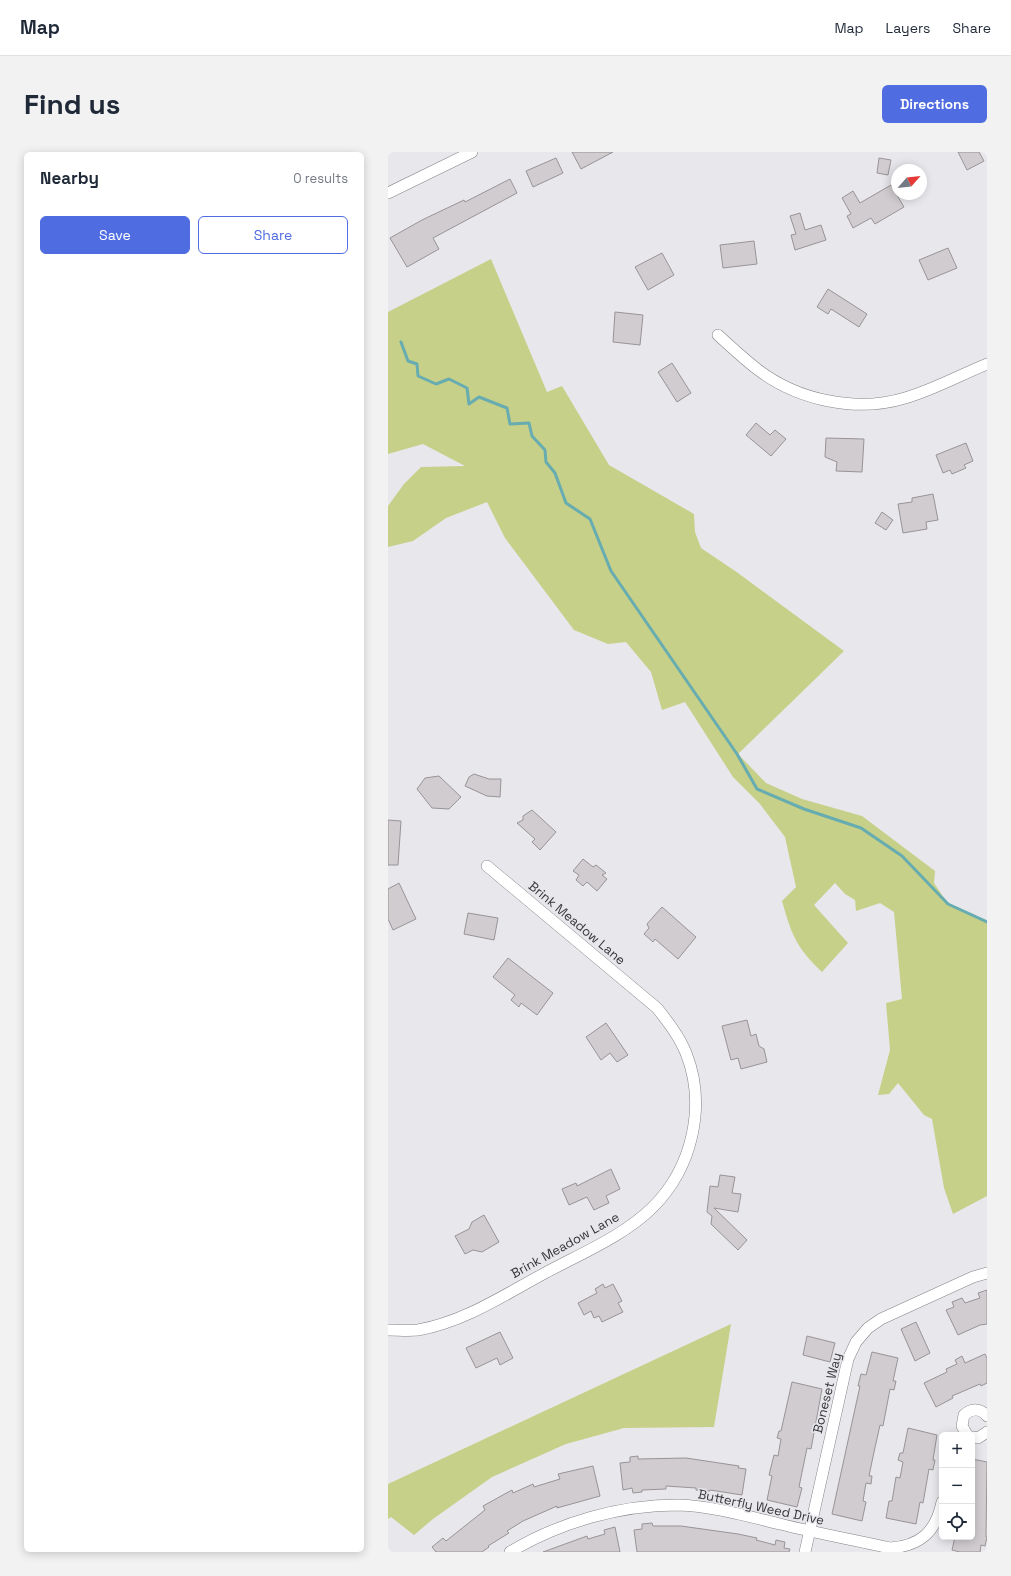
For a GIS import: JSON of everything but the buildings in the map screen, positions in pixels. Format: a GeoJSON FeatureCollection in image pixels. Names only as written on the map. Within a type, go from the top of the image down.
{"type":"FeatureCollection","features":[{"type":"Feature","properties":{"kind":"street"},"geometry":{"type":"LineString","coordinates":[[388,193],[472,152]]}},
{"type":"Feature","properties":{"kind":"street"},"geometry":{"type":"LineString","coordinates":[[718,335],[758,370],[784,386],[817,399],[835,403],[867,404],[905,399],[987,364]]}},
{"type":"Feature","properties":{"kind":"street","name":"Brink Meadow Lane"},"geometry":{"type":"LineString","coordinates":[[388,1330],[417,1330],[436,1326],[472,1313],[621,1231],[652,1208],[674,1182],[691,1141],[696,1107],[695,1085],[686,1054],[674,1030],[657,1008],[487,866]]}},
{"type":"Feature","properties":{"kind":"street","name":"Boneset Way"},"geometry":{"type":"LineString","coordinates":[[805,1552],[848,1359],[856,1342],[868,1328],[899,1310],[973,1277],[987,1273]]}},
{"type":"Feature","properties":{"kind":"street"},"geometry":{"type":"LineString","coordinates":[[965,1432],[962,1426],[964,1415],[974,1410],[979,1410],[987,1416]]}},
{"type":"Feature","properties":{"kind":"street"},"geometry":{"type":"LineString","coordinates":[[975,1438],[978,1438],[987,1432]]}},
{"type":"Feature","properties":{"kind":"street","name":"Butterfly Weed Drive"},"geometry":{"type":"LineString","coordinates":[[510,1552],[556,1529],[599,1515],[634,1508],[679,1505],[716,1510],[890,1548],[903,1547],[913,1544],[928,1533],[935,1524],[941,1504]]}},
{"type":"Feature","properties":{"kind":"green space"},"geometry":{"type":"Polygon","coordinates":[[[491,259],[547,392],[562,386],[609,465],[694,514],[695,532],[701,548],[738,573],[844,651],[738,754],[766,783],[802,799],[862,816],[935,871],[934,883],[948,904],[987,922],[987,1196],[953,1214],[944,1188],[932,1119],[924,1115],[898,1083],[889,1094],[878,1095],[890,1050],[886,1003],[902,999],[894,912],[880,903],[856,911],[855,900],[845,894],[835,883],[814,905],[848,943],[822,972],[813,963],[801,948],[792,932],[782,901],[796,887],[785,837],[760,804],[733,777],[685,702],[662,710],[651,672],[626,642],[608,644],[574,630],[505,538],[487,502],[446,518],[413,541],[388,547],[388,506],[404,484],[421,467],[465,466],[423,444],[388,454],[388,312],[491,259]]]}},
{"type":"Feature","properties":{"kind":"green space"},"geometry":{"type":"Polygon","coordinates":[[[731,1324],[714,1427],[624,1428],[566,1444],[492,1477],[433,1519],[414,1535],[391,1517],[388,1519],[388,1484],[731,1324]]]}},
{"type":"Feature","properties":{"kind":"waterway"},"geometry":{"type":"LineString","coordinates":[[401,342],[408,361],[417,364],[418,376],[436,384],[449,379],[467,388],[469,404],[479,397],[507,408],[510,424],[529,423],[532,436],[545,450],[546,462],[555,473],[566,503],[590,519],[611,571],[737,754],[757,789],[804,809],[861,828],[902,856],[948,904],[987,922]]}}]}
